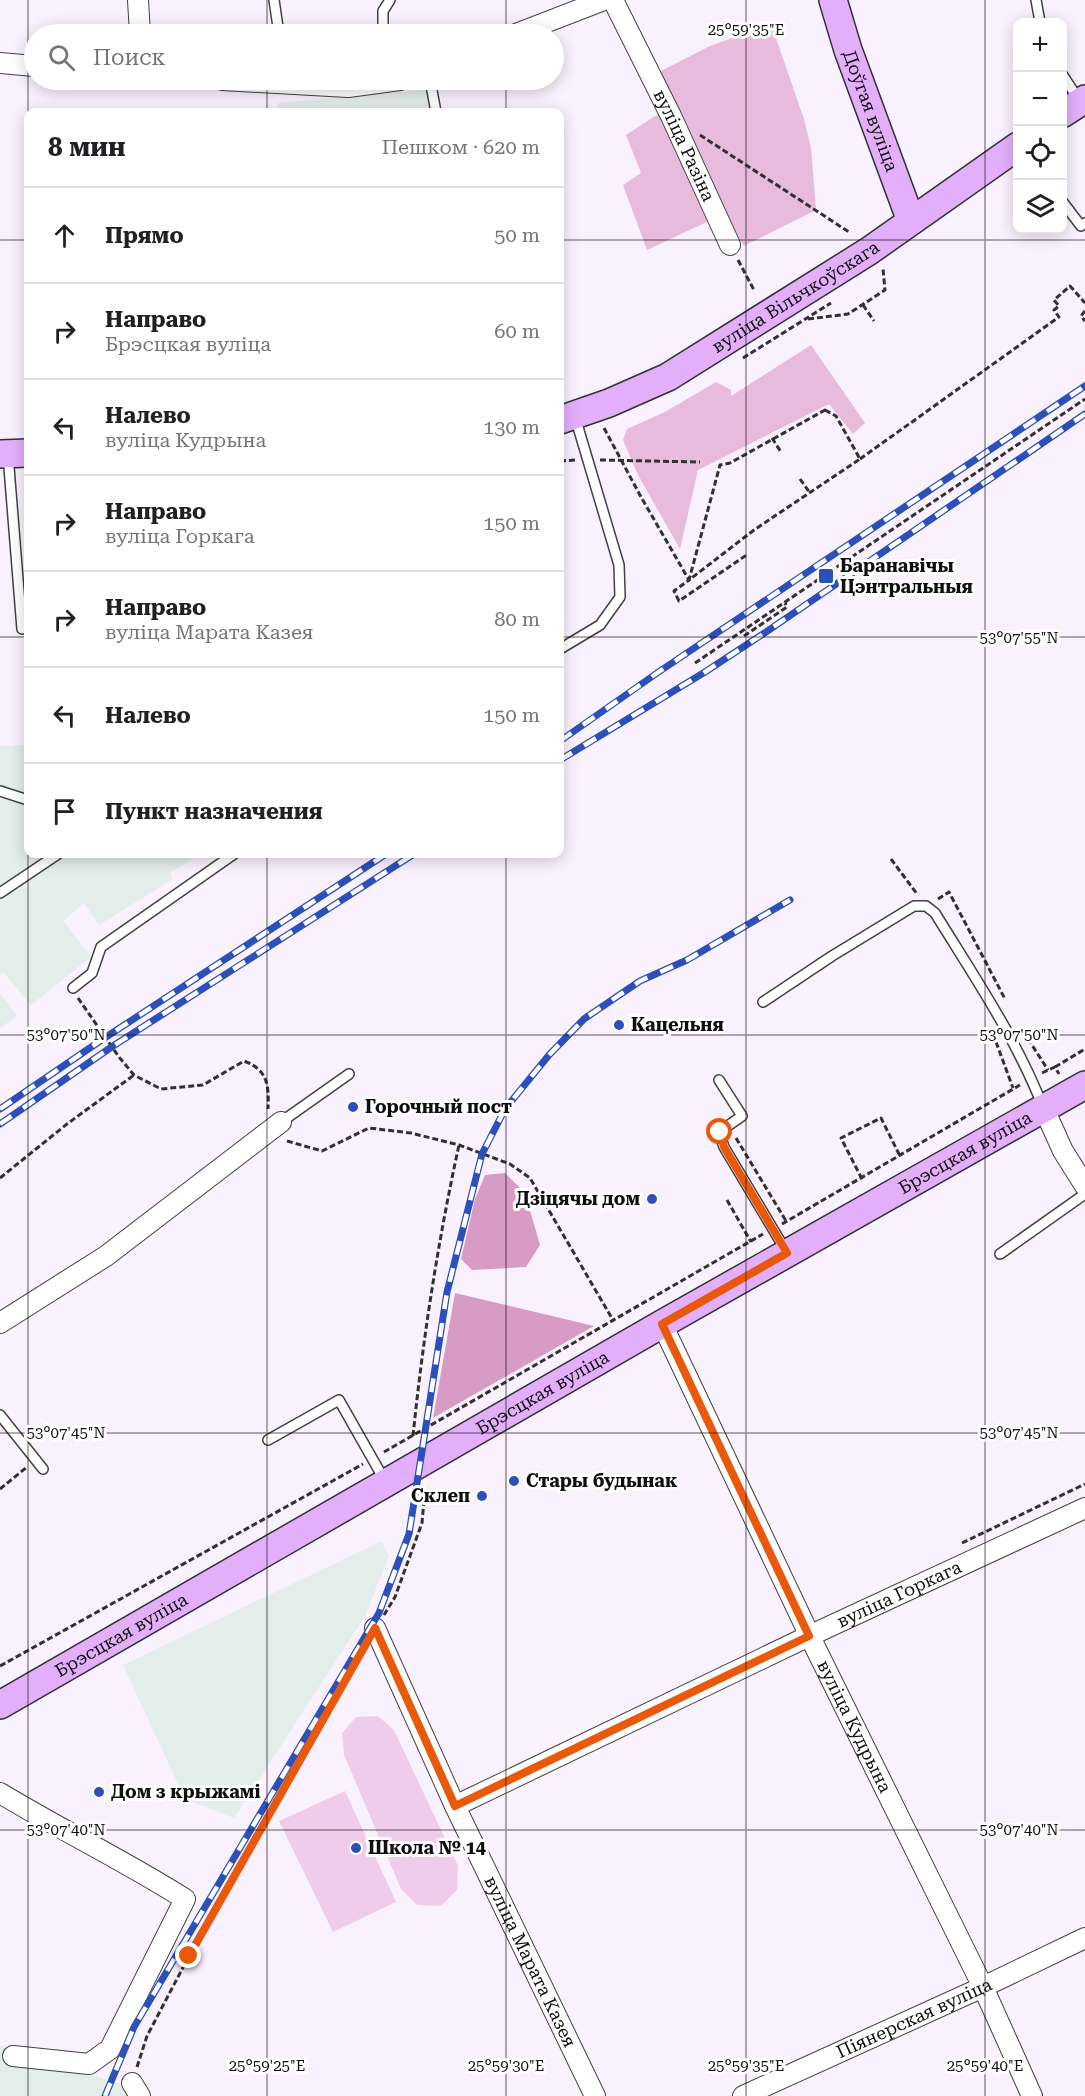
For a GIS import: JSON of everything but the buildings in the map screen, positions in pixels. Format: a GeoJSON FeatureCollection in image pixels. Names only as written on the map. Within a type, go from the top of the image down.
{"type":"FeatureCollection","features":[{"type":"Feature","properties":{"kind":"main road","name":"Доўгая вуліца"},"geometry":{"type":"LineString","coordinates":[[833,0],[848,50],[911,221]]}},
{"type":"Feature","properties":{"kind":"main road","name":"вуліца Вільчкоўскага"},"geometry":{"type":"LineString","coordinates":[[567,419],[668,377],[810,289],[1013,149]]}},
{"type":"Feature","properties":{"kind":"main road","name":"Брэсцкая вуліца"},"geometry":{"type":"LineString","coordinates":[[0,1705],[662,1324],[1077,1089]]}},
{"type":"Feature","properties":{"kind":"street"},"geometry":{"type":"LineString","coordinates":[[138,0],[139,24]]}},
{"type":"Feature","properties":{"kind":"street"},"geometry":{"type":"LineString","coordinates":[[542,24],[604,0]]}},
{"type":"Feature","properties":{"kind":"street","name":"вуліца Разіна"},"geometry":{"type":"LineString","coordinates":[[613,0],[671,116],[730,245]]}},
{"type":"Feature","properties":{"kind":"street"},"geometry":{"type":"LineString","coordinates":[[0,63],[24,65]]}},
{"type":"Feature","properties":{"kind":"street"},"geometry":{"type":"LineString","coordinates":[[1044,1109],[1063,1151],[1085,1186]]}},
{"type":"Feature","properties":{"kind":"street"},"geometry":{"type":"LineString","coordinates":[[0,1323],[106,1256],[281,1122]]}},
{"type":"Feature","properties":{"kind":"street","name":"вуліца Кудрына"},"geometry":{"type":"LineString","coordinates":[[662,1324],[809,1636],[983,1987],[1032,2096]]}},
{"type":"Feature","properties":{"kind":"street","name":"вуліца Горкага"},"geometry":{"type":"LineString","coordinates":[[455,1806],[809,1636],[1085,1508]]}},
{"type":"Feature","properties":{"kind":"street","name":"вуліца Марата Казея"},"geometry":{"type":"LineString","coordinates":[[375,1628],[455,1806],[595,2096]]}},
{"type":"Feature","properties":{"kind":"street"},"geometry":{"type":"LineString","coordinates":[[0,1793],[153,1878],[185,1899],[110,2049],[89,2064],[14,2056]]}},
{"type":"Feature","properties":{"kind":"street","name":"Піянерская вуліца"},"geometry":{"type":"LineString","coordinates":[[743,2096],[1085,1938]]}},
{"type":"Feature","properties":{"kind":"lane"},"geometry":{"type":"LineString","coordinates":[[274,0],[278,24]]}},
{"type":"Feature","properties":{"kind":"lane"},"geometry":{"type":"LineString","coordinates":[[383,24],[382,11],[390,0]]}},
{"type":"Feature","properties":{"kind":"lane"},"geometry":{"type":"LineString","coordinates":[[1036,0],[1039,18]]}},
{"type":"Feature","properties":{"kind":"lane"},"geometry":{"type":"LineString","coordinates":[[1067,85],[1076,105]]}},
{"type":"Feature","properties":{"kind":"lane"},"geometry":{"type":"LineString","coordinates":[[432,90],[435,108]]}},
{"type":"Feature","properties":{"kind":"lane"},"geometry":{"type":"LineString","coordinates":[[1067,208],[1081,226],[1085,223]]}},
{"type":"Feature","properties":{"kind":"lane"},"geometry":{"type":"LineString","coordinates":[[564,648],[600,625],[620,597],[619,565],[588,460],[567,419]]}},
{"type":"Feature","properties":{"kind":"lane"},"geometry":{"type":"LineString","coordinates":[[12,454],[22,629]]}},
{"type":"Feature","properties":{"kind":"lane"},"geometry":{"type":"LineString","coordinates":[[0,791],[24,800]]}},
{"type":"Feature","properties":{"kind":"lane"},"geometry":{"type":"LineString","coordinates":[[0,892],[52,858]]}},
{"type":"Feature","properties":{"kind":"lane"},"geometry":{"type":"LineString","coordinates":[[73,988],[92,973],[101,947],[228,858]]}},
{"type":"Feature","properties":{"kind":"lane"},"geometry":{"type":"LineString","coordinates":[[763,1002],[914,906],[926,906],[935,913],[1006,1029],[1032,1079],[1044,1109]]}},
{"type":"Feature","properties":{"kind":"lane"},"geometry":{"type":"LineString","coordinates":[[281,1122],[349,1074]]}},
{"type":"Feature","properties":{"kind":"lane"},"geometry":{"type":"LineString","coordinates":[[719,1080],[742,1116],[720,1132],[724,1147],[787,1253]]}},
{"type":"Feature","properties":{"kind":"lane"},"geometry":{"type":"LineString","coordinates":[[1000,1254],[1085,1194]]}},
{"type":"Feature","properties":{"kind":"lane"},"geometry":{"type":"LineString","coordinates":[[268,1440],[339,1400],[386,1483]]}},
{"type":"Feature","properties":{"kind":"lane"},"geometry":{"type":"LineString","coordinates":[[0,1415],[43,1469]]}},
{"type":"Feature","properties":{"kind":"path"},"geometry":{"type":"LineString","coordinates":[[671,116],[849,232]]}},
{"type":"Feature","properties":{"kind":"path"},"geometry":{"type":"LineString","coordinates":[[730,245],[754,290]]}},
{"type":"Feature","properties":{"kind":"path"},"geometry":{"type":"LineString","coordinates":[[807,319],[848,315],[885,290],[883,269],[874,275]]}},
{"type":"Feature","properties":{"kind":"path"},"geometry":{"type":"LineString","coordinates":[[748,554],[679,600],[674,591],[754,530],[860,459],[1059,316],[1054,310],[1059,306],[1054,300],[1070,286],[1085,303]]}},
{"type":"Feature","properties":{"kind":"path"},"geometry":{"type":"LineString","coordinates":[[742,358],[835,300]]}},
{"type":"Feature","properties":{"kind":"path"},"geometry":{"type":"LineString","coordinates":[[863,305],[874,321]]}},
{"type":"Feature","properties":{"kind":"path"},"geometry":{"type":"LineString","coordinates":[[1085,311],[1081,316],[1085,321]]}},
{"type":"Feature","properties":{"kind":"path"},"geometry":{"type":"LineString","coordinates":[[695,663],[1085,399]]}},
{"type":"Feature","properties":{"kind":"path"},"geometry":{"type":"LineString","coordinates":[[689,580],[720,465],[730,463],[825,410],[836,416],[860,459]]}},
{"type":"Feature","properties":{"kind":"path"},"geometry":{"type":"LineString","coordinates":[[611,427],[604,428],[689,580]]}},
{"type":"Feature","properties":{"kind":"path"},"geometry":{"type":"LineString","coordinates":[[772,438],[781,452]]}},
{"type":"Feature","properties":{"kind":"path"},"geometry":{"type":"LineString","coordinates":[[564,461],[700,462]]}},
{"type":"Feature","properties":{"kind":"path"},"geometry":{"type":"LineString","coordinates":[[800,479],[810,493]]}},
{"type":"Feature","properties":{"kind":"path"},"geometry":{"type":"LineString","coordinates":[[744,636],[787,607],[784,603]]}},
{"type":"Feature","properties":{"kind":"path"},"geometry":{"type":"LineString","coordinates":[[891,859],[926,906]]}},
{"type":"Feature","properties":{"kind":"path"},"geometry":{"type":"LineString","coordinates":[[73,988],[119,1057],[134,1075],[160,1089],[203,1085],[244,1061],[256,1066],[263,1073],[268,1092],[266,1135],[322,1151],[369,1128],[411,1133],[459,1145],[510,1164],[530,1178],[613,1320]]}},
{"type":"Feature","properties":{"kind":"path"},"geometry":{"type":"LineString","coordinates":[[0,1666],[412,1437],[1085,1049]]}},
{"type":"Feature","properties":{"kind":"path"},"geometry":{"type":"LineString","coordinates":[[1055,1067],[1077,1089]]}},
{"type":"Feature","properties":{"kind":"path"},"geometry":{"type":"LineString","coordinates":[[0,1178],[67,1124],[134,1075]]}},
{"type":"Feature","properties":{"kind":"path"},"geometry":{"type":"LineString","coordinates":[[862,1179],[841,1138],[881,1118],[901,1156]]}},
{"type":"Feature","properties":{"kind":"path"},"geometry":{"type":"LineString","coordinates":[[728,1126],[786,1221]]}},
{"type":"Feature","properties":{"kind":"path"},"geometry":{"type":"LineString","coordinates":[[412,1437],[438,1253],[459,1145]]}},
{"type":"Feature","properties":{"kind":"path"},"geometry":{"type":"LineString","coordinates":[[727,1200],[751,1242]]}},
{"type":"Feature","properties":{"kind":"path"},"geometry":{"type":"LineString","coordinates":[[0,1489],[36,1460]]}},
{"type":"Feature","properties":{"kind":"path"},"geometry":{"type":"LineString","coordinates":[[136,2090],[147,2036],[189,1956],[375,1628],[395,1597],[422,1523],[425,1489]]}},
{"type":"Feature","properties":{"kind":"shaded area"},"geometry":{"type":"Polygon","coordinates":[[[771,24],[804,119],[811,148],[816,210],[744,246],[724,214],[647,250],[623,185],[641,173],[626,135],[672,105],[657,73],[710,46],[771,24]]]}},
{"type":"Feature","properties":{"kind":"shaded area"},"geometry":{"type":"Polygon","coordinates":[[[422,90],[436,93],[438,108],[277,108],[278,103],[422,90]]]}},
{"type":"Feature","properties":{"kind":"shaded area"},"geometry":{"type":"Polygon","coordinates":[[[811,345],[865,423],[853,434],[829,404],[698,470],[680,549],[638,475],[623,440],[627,429],[665,412],[716,382],[731,390],[731,396],[811,345]]]}},
{"type":"Feature","properties":{"kind":"shaded area"},"geometry":{"type":"Polygon","coordinates":[[[24,745],[24,858],[194,858],[170,873],[173,879],[99,925],[84,903],[63,921],[91,957],[31,1005],[3,972],[0,974],[0,746],[24,745]]]}},
{"type":"Feature","properties":{"kind":"shaded area"},"geometry":{"type":"Polygon","coordinates":[[[0,993],[17,1016],[0,1028],[0,993]]]}},
{"type":"Feature","properties":{"kind":"shaded area"},"geometry":{"type":"Polygon","coordinates":[[[505,1173],[525,1193],[540,1245],[526,1267],[472,1270],[461,1259],[475,1199],[485,1175],[505,1173]]]}},
{"type":"Feature","properties":{"kind":"shaded area"},"geometry":{"type":"Polygon","coordinates":[[[455,1293],[594,1326],[433,1418],[455,1293]]]}},
{"type":"Feature","properties":{"kind":"shaded area"},"geometry":{"type":"Polygon","coordinates":[[[382,1541],[389,1556],[365,1616],[234,1818],[185,1799],[123,1665],[382,1541]]]}},
{"type":"Feature","properties":{"kind":"shaded area"},"geometry":{"type":"Polygon","coordinates":[[[378,1716],[394,1730],[458,1866],[457,1890],[441,1906],[417,1905],[401,1889],[344,1755],[342,1733],[356,1717],[378,1716]]]}},
{"type":"Feature","properties":{"kind":"shaded area"},"geometry":{"type":"Polygon","coordinates":[[[345,1791],[396,1902],[333,1932],[279,1821],[345,1791]]]}},
{"type":"Feature","properties":{"kind":"shaded area"},"geometry":{"type":"Polygon","coordinates":[[[0,2046],[127,2086],[133,2096],[0,2096],[0,2046]]]}},
{"type":"Feature","properties":{"kind":"railway"},"geometry":{"type":"LineString","coordinates":[[564,738],[660,671],[1085,386]]}},
{"type":"Feature","properties":{"kind":"railway"},"geometry":{"type":"LineString","coordinates":[[564,758],[763,634],[1085,414]]}},
{"type":"Feature","properties":{"kind":"railway"},"geometry":{"type":"LineString","coordinates":[[0,1109],[380,858]]}},
{"type":"Feature","properties":{"kind":"railway"},"geometry":{"type":"LineString","coordinates":[[0,1124],[113,1046],[408,858]]}},
{"type":"Feature","properties":{"kind":"railway"},"geometry":{"type":"LineString","coordinates":[[105,2096],[134,2027],[379,1613],[409,1534],[447,1292],[482,1154],[505,1109],[549,1055],[584,1019],[640,981],[687,960],[790,900]]}},
{"type":"Feature","properties":{"kind":"place","name":"Баранавічы Цэнтральныя"},"geometry":{"type":"Point","coordinates":[826,576]}},
{"type":"Feature","properties":{"kind":"place","name":"Кацельня"},"geometry":{"type":"Point","coordinates":[619,1025]}},
{"type":"Feature","properties":{"kind":"place","name":"Горочный пост"},"geometry":{"type":"Point","coordinates":[353,1107]}},
{"type":"Feature","properties":{"kind":"place","name":"Дзіцячы дом"},"geometry":{"type":"Point","coordinates":[652,1199]}},
{"type":"Feature","properties":{"kind":"place","name":"Стары будынак"},"geometry":{"type":"Point","coordinates":[514,1481]}},
{"type":"Feature","properties":{"kind":"place","name":"Склеп"},"geometry":{"type":"Point","coordinates":[482,1496]}},
{"type":"Feature","properties":{"kind":"place","name":"Дом з крыжамі"},"geometry":{"type":"Point","coordinates":[99,1792]}},
{"type":"Feature","properties":{"kind":"place","name":"Школа № 14"},"geometry":{"type":"Point","coordinates":[356,1848]}},
{"type":"Feature","properties":{"kind":"route"},"geometry":{"type":"LineString","coordinates":[[189,1956],[375,1628],[455,1806],[809,1636],[662,1324],[787,1253],[724,1147],[720,1132]]}}]}
